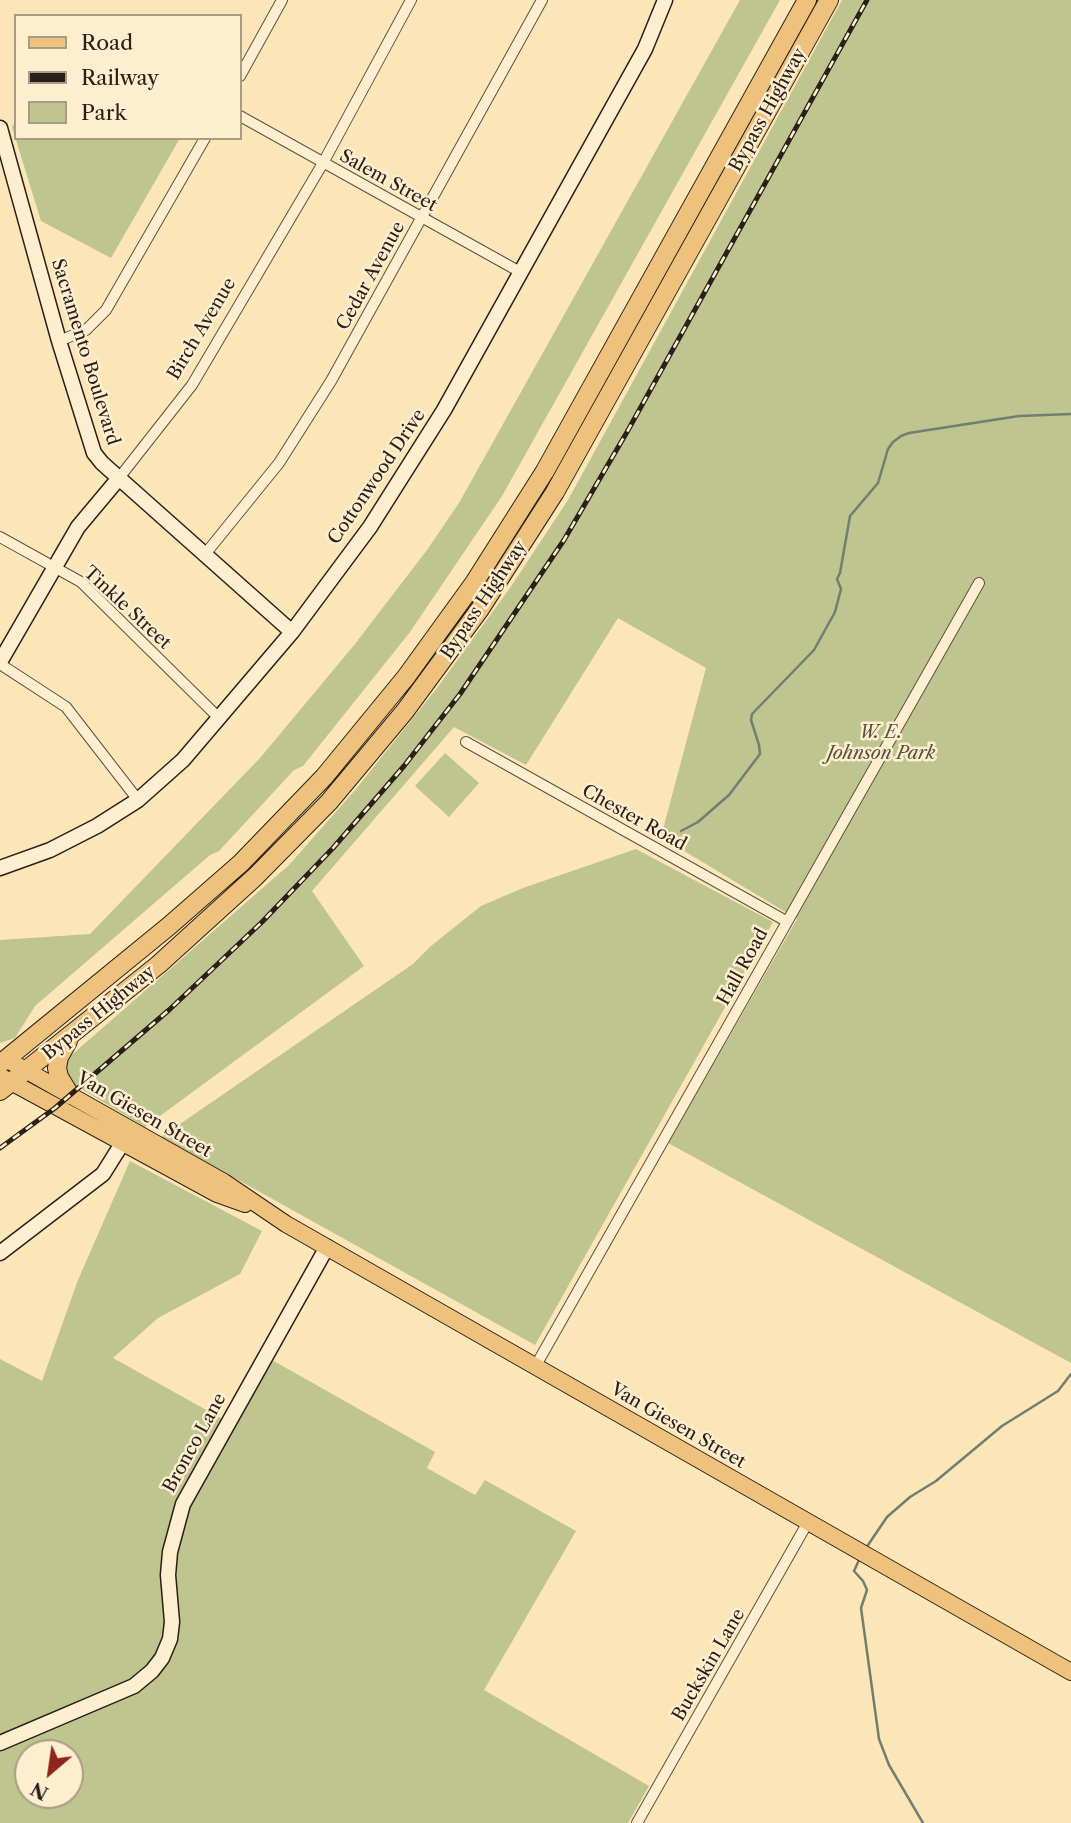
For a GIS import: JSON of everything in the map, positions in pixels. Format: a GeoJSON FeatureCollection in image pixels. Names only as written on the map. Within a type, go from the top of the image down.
{"type":"FeatureCollection","features":[{"type":"Feature","properties":{"kind":"highway","name":"Bypass Highway"},"geometry":{"type":"LineString","coordinates":[[3,1071],[248,856],[324,777],[413,668],[485,567],[545,471],[807,0]]}},
{"type":"Feature","properties":{"kind":"highway","name":"Bypass Highway"},"geometry":{"type":"LineString","coordinates":[[3,1071],[27,1071],[180,946],[293,839],[368,757],[473,619],[514,558],[587,437],[829,0]]}},
{"type":"Feature","properties":{"kind":"highway"},"geometry":{"type":"LineString","coordinates":[[70,1094],[59,1077],[57,1068],[59,1057],[72,1035]]}},
{"type":"Feature","properties":{"kind":"main road","name":"Van Giesen Street"},"geometry":{"type":"LineString","coordinates":[[3,1071],[127,1136],[224,1182],[267,1213],[1071,1672]]}},
{"type":"Feature","properties":{"kind":"main road","name":"Van Giesen Street"},"geometry":{"type":"LineString","coordinates":[[27,1071],[70,1094],[127,1136]]}},
{"type":"Feature","properties":{"kind":"street"},"geometry":{"type":"LineString","coordinates":[[242,72],[282,0]]}},
{"type":"Feature","properties":{"kind":"street","name":"Birch Avenue"},"geometry":{"type":"LineString","coordinates":[[0,663],[78,527],[192,385],[323,163],[411,0]]}},
{"type":"Feature","properties":{"kind":"street","name":"Cedar Avenue"},"geometry":{"type":"LineString","coordinates":[[206,553],[286,452],[331,381],[542,0]]}},
{"type":"Feature","properties":{"kind":"street","name":"Cottonwood Drive"},"geometry":{"type":"LineString","coordinates":[[0,868],[50,850],[97,827],[138,800],[183,760],[292,632],[392,494],[444,410],[645,48],[665,0]]}},
{"type":"Feature","properties":{"kind":"street","name":"Salem Street"},"geometry":{"type":"LineString","coordinates":[[242,117],[522,273]]}},
{"type":"Feature","properties":{"kind":"street","name":"Sacramento Boulevard"},"geometry":{"type":"LineString","coordinates":[[0,128],[59,341],[94,453],[292,632]]}},
{"type":"Feature","properties":{"kind":"street"},"geometry":{"type":"LineString","coordinates":[[59,341],[86,330],[106,310],[204,140]]}},
{"type":"Feature","properties":{"kind":"street","name":"Tinkle Street"},"geometry":{"type":"LineString","coordinates":[[0,537],[80,582],[219,719]]}},
{"type":"Feature","properties":{"kind":"street","name":"Hall Road"},"geometry":{"type":"LineString","coordinates":[[535,1367],[979,583]]}},
{"type":"Feature","properties":{"kind":"street"},"geometry":{"type":"LineString","coordinates":[[0,663],[66,707],[138,800]]}},
{"type":"Feature","properties":{"kind":"street","name":"Chester Road"},"geometry":{"type":"LineString","coordinates":[[466,742],[786,921]]}},
{"type":"Feature","properties":{"kind":"street"},"geometry":{"type":"LineString","coordinates":[[0,1253],[100,1177],[127,1136]]}},
{"type":"Feature","properties":{"kind":"street","name":"Bronco Lane"},"geometry":{"type":"LineString","coordinates":[[0,1742],[134,1686],[152,1671],[162,1658],[170,1639],[172,1622],[168,1575],[170,1552],[183,1504],[327,1247]]}},
{"type":"Feature","properties":{"kind":"street","name":"Buckskin Lane"},"geometry":{"type":"LineString","coordinates":[[637,1823],[808,1522]]}},
{"type":"Feature","properties":{"kind":"green space"},"geometry":{"type":"Polygon","coordinates":[[[740,0],[780,0],[502,496],[410,632],[303,766],[294,770],[219,851],[210,855],[35,1006],[15,1038],[0,1043],[0,940],[90,934],[260,758],[355,644],[427,550],[459,503],[740,0]]]}},
{"type":"Feature","properties":{"kind":"green space","name":"W. E. Johnson Park"},"geometry":{"type":"Polygon","coordinates":[[[842,0],[1071,0],[1071,1363],[668,1143],[797,919],[661,837],[706,668],[618,618],[526,765],[454,727],[312,891],[364,966],[145,1127],[73,1084],[65,1076],[67,1059],[289,865],[356,789],[437,688],[510,588],[568,500],[842,0]]]}},
{"type":"Feature","properties":{"kind":"green space"},"geometry":{"type":"Polygon","coordinates":[[[16,140],[179,140],[111,258],[41,221],[16,140]]]}},
{"type":"Feature","properties":{"kind":"green space"},"geometry":{"type":"Polygon","coordinates":[[[445,753],[479,783],[449,817],[415,786],[445,753]]]}},
{"type":"Feature","properties":{"kind":"green space"},"geometry":{"type":"Polygon","coordinates":[[[636,849],[773,922],[535,1345],[161,1137],[413,964],[481,906],[523,888],[636,849]]]}},
{"type":"Feature","properties":{"kind":"green space"},"geometry":{"type":"Polygon","coordinates":[[[130,1161],[262,1231],[240,1274],[158,1318],[113,1358],[235,1426],[272,1360],[435,1452],[427,1468],[475,1495],[485,1480],[576,1531],[484,1690],[649,1786],[628,1823],[0,1823],[0,1359],[42,1381],[78,1280],[130,1161]]]}},
{"type":"Feature","properties":{"kind":"waterway"},"geometry":{"type":"LineString","coordinates":[[681,831],[698,822],[729,795],[760,754],[751,720],[752,714],[814,650],[835,612],[841,589],[837,579],[850,516],[878,483],[888,449],[893,442],[909,433],[1019,416],[1071,414]]}},
{"type":"Feature","properties":{"kind":"waterway"},"geometry":{"type":"LineString","coordinates":[[866,1548],[887,1517],[910,1497],[936,1481],[1002,1426],[1058,1391],[1071,1374]]}},
{"type":"Feature","properties":{"kind":"waterway"},"geometry":{"type":"LineString","coordinates":[[859,1560],[854,1571],[867,1590],[861,1608],[879,1739],[889,1765],[923,1823]]}},
{"type":"Feature","properties":{"kind":"railway"},"geometry":{"type":"LineString","coordinates":[[0,1148],[55,1108],[169,1010],[262,922],[333,848],[404,766],[460,694],[564,540],[867,0]]}}]}
